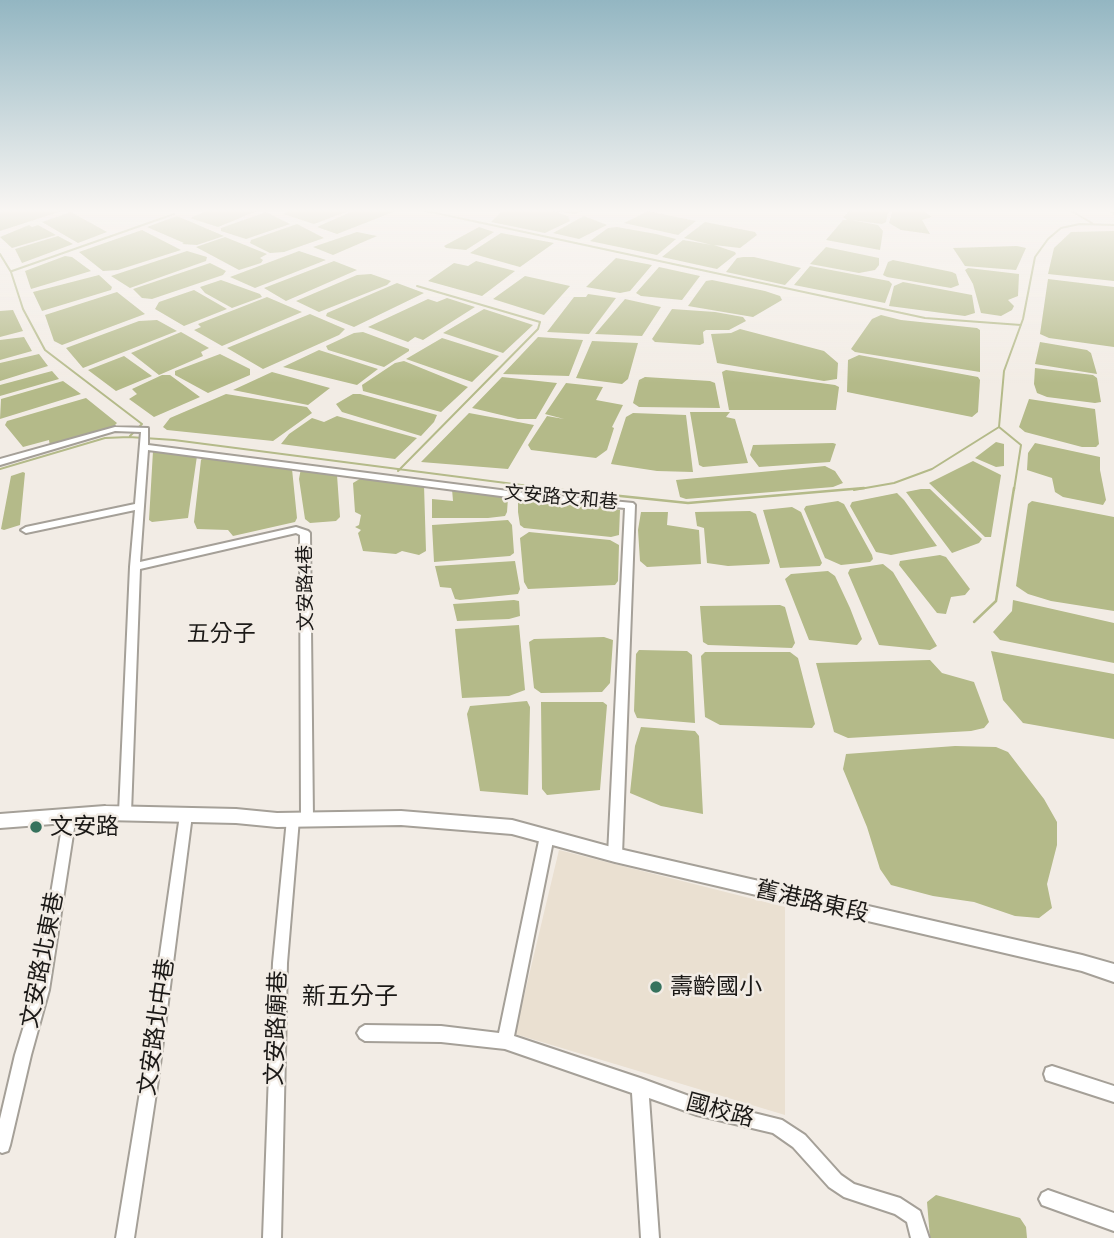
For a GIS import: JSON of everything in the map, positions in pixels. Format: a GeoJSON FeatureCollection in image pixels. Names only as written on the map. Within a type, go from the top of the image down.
{"type":"FeatureCollection","features":[{"type":"Feature","properties":{"kind":"street"},"geometry":{"type":"LineString","coordinates":[[0,462],[115,429],[142,437],[125,813]]}},
{"type":"Feature","properties":{"kind":"street","name":"文安路文和巷"},"geometry":{"type":"LineString","coordinates":[[142,437],[516,495],[630,505],[615,855]]}},
{"type":"Feature","properties":{"kind":"street"},"geometry":{"type":"LineString","coordinates":[[26,530],[140,506]]}},
{"type":"Feature","properties":{"kind":"street","name":"文安路4巷"},"geometry":{"type":"LineString","coordinates":[[135,567],[296,530],[305,533],[300,819]]}},
{"type":"Feature","properties":{"kind":"street"},"geometry":{"type":"LineString","coordinates":[[0,821],[125,813],[300,819]]}},
{"type":"Feature","properties":{"kind":"street","name":"文安路北東巷"},"geometry":{"type":"LineString","coordinates":[[2,1145],[23,1055],[42,990],[70,815]]}},
{"type":"Feature","properties":{"kind":"street","name":"文安路北中巷"},"geometry":{"type":"LineString","coordinates":[[125,1238],[150,1080],[186,815]]}},
{"type":"Feature","properties":{"kind":"street","name":"舊港路東段"},"geometry":{"type":"LineString","coordinates":[[300,819],[401,818],[512,827],[615,855],[1082,963],[1114,973]]}},
{"type":"Feature","properties":{"kind":"street","name":"文安路廟巷"},"geometry":{"type":"LineString","coordinates":[[272,1238],[280,963],[300,819]]}},
{"type":"Feature","properties":{"kind":"street"},"geometry":{"type":"LineString","coordinates":[[505,1041],[548,836]]}},
{"type":"Feature","properties":{"kind":"street","name":"國校路"},"geometry":{"type":"LineString","coordinates":[[365,1033],[441,1034],[505,1041],[697,1107],[776,1126],[799,1141],[835,1181],[850,1191],[900,1207],[914,1217],[920,1238]]}},
{"type":"Feature","properties":{"kind":"street"},"geometry":{"type":"LineString","coordinates":[[1052,1074],[1114,1094]]}},
{"type":"Feature","properties":{"kind":"street"},"geometry":{"type":"LineString","coordinates":[[640,1086],[650,1238]]}},
{"type":"Feature","properties":{"kind":"street"},"geometry":{"type":"LineString","coordinates":[[1048,1199],[1114,1222]]}},
{"type":"Feature","properties":{"kind":"shaded area"},"geometry":{"type":"Polygon","coordinates":[[[36,267],[85,267],[91,271],[31,289],[25,271],[36,267]]]}},
{"type":"Feature","properties":{"kind":"shaded area"},"geometry":{"type":"Polygon","coordinates":[[[98,267],[128,267],[118,270],[103,271],[98,267]]]}},
{"type":"Feature","properties":{"kind":"shaded area"},"geometry":{"type":"Polygon","coordinates":[[[139,267],[190,267],[130,288],[111,276],[139,267]]]}},
{"type":"Feature","properties":{"kind":"shaded area"},"geometry":{"type":"Polygon","coordinates":[[[199,267],[218,267],[226,271],[223,275],[152,299],[142,298],[133,289],[199,267]]]}},
{"type":"Feature","properties":{"kind":"shaded area"},"geometry":{"type":"Polygon","coordinates":[[[257,267],[309,267],[255,288],[230,277],[257,267]]]}},
{"type":"Feature","properties":{"kind":"shaded area"},"geometry":{"type":"Polygon","coordinates":[[[319,267],[349,267],[357,270],[286,301],[264,288],[319,267]]]}},
{"type":"Feature","properties":{"kind":"shaded area"},"geometry":{"type":"Polygon","coordinates":[[[449,267],[499,267],[515,271],[482,296],[428,281],[449,267]]]}},
{"type":"Feature","properties":{"kind":"shaded area"},"geometry":{"type":"Polygon","coordinates":[[[607,267],[650,267],[630,291],[620,293],[586,287],[607,267]]]}},
{"type":"Feature","properties":{"kind":"shaded area"},"geometry":{"type":"Polygon","coordinates":[[[659,267],[700,276],[682,300],[641,296],[636,293],[659,267]]]}},
{"type":"Feature","properties":{"kind":"shaded area"},"geometry":{"type":"Polygon","coordinates":[[[730,267],[801,268],[785,285],[726,272],[730,267]]]}},
{"type":"Feature","properties":{"kind":"shaded area"},"geometry":{"type":"Polygon","coordinates":[[[809,267],[889,281],[892,284],[885,303],[794,285],[809,267]]]}},
{"type":"Feature","properties":{"kind":"shaded area"},"geometry":{"type":"Polygon","coordinates":[[[825,267],[878,267],[875,270],[859,273],[825,267]]]}},
{"type":"Feature","properties":{"kind":"shaded area"},"geometry":{"type":"Polygon","coordinates":[[[886,267],[926,267],[956,274],[959,285],[951,288],[883,275],[886,267]]]}},
{"type":"Feature","properties":{"kind":"shaded area"},"geometry":{"type":"Polygon","coordinates":[[[975,267],[1017,267],[1016,270],[975,267]]]}},
{"type":"Feature","properties":{"kind":"shaded area"},"geometry":{"type":"Polygon","coordinates":[[[1050,267],[1114,267],[1114,281],[1048,274],[1050,267]]]}},
{"type":"Feature","properties":{"kind":"shaded area"},"geometry":{"type":"Polygon","coordinates":[[[968,268],[1019,274],[1018,296],[1008,300],[1014,306],[1012,310],[1001,316],[981,313],[973,284],[965,270],[968,268]]]}},
{"type":"Feature","properties":{"kind":"shaded area"},"geometry":{"type":"Polygon","coordinates":[[[371,274],[391,281],[319,312],[296,301],[357,275],[371,274]]]}},
{"type":"Feature","properties":{"kind":"shaded area"},"geometry":{"type":"Polygon","coordinates":[[[99,275],[112,287],[111,290],[42,311],[33,292],[99,275]]]}},
{"type":"Feature","properties":{"kind":"shaded area"},"geometry":{"type":"Polygon","coordinates":[[[525,276],[570,286],[544,315],[493,299],[525,276]]]}},
{"type":"Feature","properties":{"kind":"shaded area"},"geometry":{"type":"Polygon","coordinates":[[[1048,279],[1114,287],[1114,347],[1049,338],[1040,334],[1048,279]]]}},
{"type":"Feature","properties":{"kind":"shaded area"},"geometry":{"type":"Polygon","coordinates":[[[221,280],[262,297],[232,308],[205,293],[200,287],[221,280]]]}},
{"type":"Feature","properties":{"kind":"shaded area"},"geometry":{"type":"Polygon","coordinates":[[[706,281],[765,291],[780,296],[782,300],[753,317],[688,306],[706,281]]]}},
{"type":"Feature","properties":{"kind":"shaded area"},"geometry":{"type":"Polygon","coordinates":[[[903,282],[972,295],[975,313],[965,316],[889,306],[894,286],[903,282]]]}},
{"type":"Feature","properties":{"kind":"shaded area"},"geometry":{"type":"Polygon","coordinates":[[[397,283],[424,293],[354,327],[326,316],[327,313],[397,283]]]}},
{"type":"Feature","properties":{"kind":"shaded area"},"geometry":{"type":"Polygon","coordinates":[[[194,290],[227,309],[184,326],[155,309],[159,302],[194,290]]]}},
{"type":"Feature","properties":{"kind":"shaded area"},"geometry":{"type":"Polygon","coordinates":[[[117,292],[145,314],[62,345],[54,341],[45,315],[117,292]]]}},
{"type":"Feature","properties":{"kind":"shaded area"},"geometry":{"type":"Polygon","coordinates":[[[588,294],[616,298],[589,334],[547,332],[574,297],[586,297],[588,294]]]}},
{"type":"Feature","properties":{"kind":"shaded area"},"geometry":{"type":"Polygon","coordinates":[[[267,297],[302,312],[222,346],[194,330],[201,327],[198,324],[267,297]]]}},
{"type":"Feature","properties":{"kind":"shaded area"},"geometry":{"type":"Polygon","coordinates":[[[447,298],[475,307],[423,340],[415,337],[408,342],[368,327],[428,299],[437,302],[447,298]]]}},
{"type":"Feature","properties":{"kind":"shaded area"},"geometry":{"type":"Polygon","coordinates":[[[625,299],[661,307],[642,336],[595,334],[625,299]]]}},
{"type":"Feature","properties":{"kind":"shaded area"},"geometry":{"type":"Polygon","coordinates":[[[484,309],[533,325],[503,353],[443,333],[484,309]]]}},
{"type":"Feature","properties":{"kind":"shaded area"},"geometry":{"type":"Polygon","coordinates":[[[672,309],[715,312],[743,317],[746,321],[729,330],[706,330],[703,332],[704,343],[700,345],[655,342],[652,339],[672,309]]]}},
{"type":"Feature","properties":{"kind":"shaded area"},"geometry":{"type":"Polygon","coordinates":[[[13,310],[23,331],[0,337],[0,311],[13,310]]]}},
{"type":"Feature","properties":{"kind":"shaded area"},"geometry":{"type":"Polygon","coordinates":[[[310,314],[345,329],[339,335],[263,369],[227,348],[310,314]]]}},
{"type":"Feature","properties":{"kind":"shaded area"},"geometry":{"type":"Polygon","coordinates":[[[881,315],[901,320],[977,328],[980,330],[980,372],[855,352],[851,349],[872,319],[881,315]]]}},
{"type":"Feature","properties":{"kind":"shaded area"},"geometry":{"type":"Polygon","coordinates":[[[157,320],[177,331],[83,368],[66,348],[139,321],[157,320]]]}},
{"type":"Feature","properties":{"kind":"shaded area"},"geometry":{"type":"Polygon","coordinates":[[[740,329],[824,351],[838,363],[837,379],[824,381],[717,363],[711,334],[731,333],[740,329]]]}},
{"type":"Feature","properties":{"kind":"shaded area"},"geometry":{"type":"Polygon","coordinates":[[[181,332],[209,348],[201,352],[203,356],[159,375],[131,353],[181,332]]]}},
{"type":"Feature","properties":{"kind":"shaded area"},"geometry":{"type":"Polygon","coordinates":[[[363,332],[409,351],[384,367],[328,350],[326,346],[354,333],[363,332]]]}},
{"type":"Feature","properties":{"kind":"shaded area"},"geometry":{"type":"Polygon","coordinates":[[[24,337],[32,351],[0,360],[0,340],[24,337]]]}},
{"type":"Feature","properties":{"kind":"shaded area"},"geometry":{"type":"Polygon","coordinates":[[[538,337],[583,340],[569,376],[503,374],[538,337]]]}},
{"type":"Feature","properties":{"kind":"shaded area"},"geometry":{"type":"Polygon","coordinates":[[[442,338],[499,356],[472,382],[406,359],[442,338]]]}},
{"type":"Feature","properties":{"kind":"shaded area"},"geometry":{"type":"Polygon","coordinates":[[[592,341],[638,343],[628,379],[622,384],[576,378],[592,341]]]}},
{"type":"Feature","properties":{"kind":"shaded area"},"geometry":{"type":"Polygon","coordinates":[[[1040,342],[1087,350],[1091,353],[1097,374],[1035,364],[1040,342]]]}},
{"type":"Feature","properties":{"kind":"shaded area"},"geometry":{"type":"Polygon","coordinates":[[[319,350],[378,369],[357,385],[283,367],[319,350]]]}},
{"type":"Feature","properties":{"kind":"shaded area"},"geometry":{"type":"Polygon","coordinates":[[[39,354],[48,366],[0,381],[0,363],[39,354]]]}},
{"type":"Feature","properties":{"kind":"shaded area"},"geometry":{"type":"Polygon","coordinates":[[[220,354],[250,369],[250,375],[208,393],[175,375],[175,371],[220,354]]]}},
{"type":"Feature","properties":{"kind":"shaded area"},"geometry":{"type":"Polygon","coordinates":[[[859,355],[978,377],[978,412],[972,417],[847,392],[848,360],[859,355]]]}},
{"type":"Feature","properties":{"kind":"shaded area"},"geometry":{"type":"Polygon","coordinates":[[[124,356],[152,376],[116,391],[88,370],[124,356]]]}},
{"type":"Feature","properties":{"kind":"shaded area"},"geometry":{"type":"Polygon","coordinates":[[[404,361],[468,387],[441,412],[363,391],[362,385],[395,363],[404,361]]]}},
{"type":"Feature","properties":{"kind":"shaded area"},"geometry":{"type":"Polygon","coordinates":[[[1035,368],[1093,375],[1097,378],[1101,402],[1047,397],[1037,393],[1034,384],[1035,368]]]}},
{"type":"Feature","properties":{"kind":"shaded area"},"geometry":{"type":"Polygon","coordinates":[[[726,370],[835,385],[839,387],[836,410],[729,410],[722,372],[726,370]]]}},
{"type":"Feature","properties":{"kind":"shaded area"},"geometry":{"type":"Polygon","coordinates":[[[52,371],[59,379],[0,396],[0,385],[52,371]]]}},
{"type":"Feature","properties":{"kind":"shaded area"},"geometry":{"type":"Polygon","coordinates":[[[272,372],[330,388],[308,405],[233,390],[272,372]]]}},
{"type":"Feature","properties":{"kind":"shaded area"},"geometry":{"type":"Polygon","coordinates":[[[162,375],[170,375],[200,397],[154,417],[129,399],[137,394],[132,389],[162,375]]]}},
{"type":"Feature","properties":{"kind":"shaded area"},"geometry":{"type":"Polygon","coordinates":[[[502,377],[557,383],[536,419],[518,419],[472,408],[502,377]]]}},
{"type":"Feature","properties":{"kind":"shaded area"},"geometry":{"type":"Polygon","coordinates":[[[645,377],[715,383],[720,408],[639,407],[633,403],[639,380],[645,377]]]}},
{"type":"Feature","properties":{"kind":"shaded area"},"geometry":{"type":"Polygon","coordinates":[[[63,381],[81,394],[0,419],[1,399],[63,381]]]}},
{"type":"Feature","properties":{"kind":"shaded area"},"geometry":{"type":"Polygon","coordinates":[[[566,383],[603,387],[596,400],[623,405],[612,427],[614,428],[607,450],[596,458],[531,450],[528,445],[547,416],[564,419],[545,414],[566,383]]]}},
{"type":"Feature","properties":{"kind":"shaded area"},"geometry":{"type":"Polygon","coordinates":[[[226,394],[307,407],[312,413],[273,441],[167,430],[163,427],[170,418],[226,394]]]}},
{"type":"Feature","properties":{"kind":"shaded area"},"geometry":{"type":"Polygon","coordinates":[[[353,394],[437,415],[421,436],[342,412],[336,404],[353,394]]]}},
{"type":"Feature","properties":{"kind":"shaded area"},"geometry":{"type":"Polygon","coordinates":[[[86,398],[117,423],[113,427],[50,447],[49,440],[23,447],[5,425],[7,421],[86,398]]]}},
{"type":"Feature","properties":{"kind":"shaded area"},"geometry":{"type":"Polygon","coordinates":[[[1029,399],[1095,409],[1099,444],[1096,447],[1082,447],[1025,432],[1019,427],[1029,399]]]}},
{"type":"Feature","properties":{"kind":"shaded area"},"geometry":{"type":"Polygon","coordinates":[[[690,412],[730,412],[726,417],[735,419],[748,463],[703,467],[699,465],[690,412]]]}},
{"type":"Feature","properties":{"kind":"shaded area"},"geometry":{"type":"Polygon","coordinates":[[[469,413],[534,425],[508,469],[421,462],[469,413]]]}},
{"type":"Feature","properties":{"kind":"shaded area"},"geometry":{"type":"Polygon","coordinates":[[[633,413],[686,415],[693,472],[657,471],[611,464],[626,417],[633,413]]]}},
{"type":"Feature","properties":{"kind":"shaded area"},"geometry":{"type":"Polygon","coordinates":[[[337,416],[417,438],[395,459],[281,444],[289,434],[312,418],[324,422],[337,416]]]}},
{"type":"Feature","properties":{"kind":"shaded area"},"geometry":{"type":"Polygon","coordinates":[[[996,442],[1004,444],[1004,466],[996,467],[975,458],[996,442]]]}},
{"type":"Feature","properties":{"kind":"shaded area"},"geometry":{"type":"Polygon","coordinates":[[[1035,443],[1100,457],[1106,500],[1103,505],[1063,497],[1055,492],[1052,478],[1027,470],[1028,453],[1035,443]]]}},
{"type":"Feature","properties":{"kind":"shaded area"},"geometry":{"type":"Polygon","coordinates":[[[836,444],[830,462],[759,467],[750,455],[753,445],[836,444]]]}},
{"type":"Feature","properties":{"kind":"shaded area"},"geometry":{"type":"Polygon","coordinates":[[[153,451],[197,456],[188,518],[152,522],[149,520],[153,451]]]}},
{"type":"Feature","properties":{"kind":"shaded area"},"geometry":{"type":"Polygon","coordinates":[[[204,456],[292,469],[297,518],[295,522],[233,536],[228,530],[197,529],[194,522],[201,460],[204,456]]]}},
{"type":"Feature","properties":{"kind":"shaded area"},"geometry":{"type":"Polygon","coordinates":[[[973,461],[1001,475],[991,537],[985,537],[929,483],[973,461]]]}},
{"type":"Feature","properties":{"kind":"shaded area"},"geometry":{"type":"Polygon","coordinates":[[[825,466],[835,471],[843,483],[833,487],[686,499],[680,497],[676,480],[825,466]]]}},
{"type":"Feature","properties":{"kind":"shaded area"},"geometry":{"type":"Polygon","coordinates":[[[301,468],[337,475],[340,517],[336,521],[310,523],[305,519],[299,479],[301,468]]]}},
{"type":"Feature","properties":{"kind":"shaded area"},"geometry":{"type":"Polygon","coordinates":[[[23,472],[20,525],[1,529],[11,476],[23,472]]]}},
{"type":"Feature","properties":{"kind":"shaded area"},"geometry":{"type":"Polygon","coordinates":[[[363,477],[424,485],[426,551],[419,555],[402,551],[396,554],[363,551],[358,533],[361,530],[355,527],[359,525],[361,515],[355,512],[353,483],[363,477]]]}},
{"type":"Feature","properties":{"kind":"shaded area"},"geometry":{"type":"Polygon","coordinates":[[[452,489],[508,498],[507,512],[505,516],[488,518],[432,518],[432,499],[453,501],[452,489]]]}},
{"type":"Feature","properties":{"kind":"shaded area"},"geometry":{"type":"Polygon","coordinates":[[[930,489],[982,539],[979,543],[952,553],[906,492],[930,489]]]}},
{"type":"Feature","properties":{"kind":"shaded area"},"geometry":{"type":"Polygon","coordinates":[[[897,493],[937,546],[891,555],[876,552],[850,506],[852,502],[897,493]]]}},
{"type":"Feature","properties":{"kind":"shaded area"},"geometry":{"type":"Polygon","coordinates":[[[518,497],[620,510],[619,535],[611,537],[524,528],[520,525],[518,497]]]}},
{"type":"Feature","properties":{"kind":"shaded area"},"geometry":{"type":"Polygon","coordinates":[[[838,501],[844,504],[872,555],[870,562],[841,565],[825,558],[804,509],[806,506],[838,501]]]}},
{"type":"Feature","properties":{"kind":"shaded area"},"geometry":{"type":"Polygon","coordinates":[[[1032,501],[1114,517],[1114,611],[1051,601],[1028,594],[1016,586],[1028,504],[1032,501]]]}},
{"type":"Feature","properties":{"kind":"shaded area"},"geometry":{"type":"Polygon","coordinates":[[[792,507],[801,512],[822,563],[820,566],[780,568],[763,510],[792,507]]]}},
{"type":"Feature","properties":{"kind":"shaded area"},"geometry":{"type":"Polygon","coordinates":[[[750,511],[756,514],[769,564],[728,566],[707,563],[704,528],[697,526],[695,512],[750,511]]]}},
{"type":"Feature","properties":{"kind":"shaded area"},"geometry":{"type":"Polygon","coordinates":[[[641,512],[668,512],[667,525],[699,530],[701,564],[647,567],[640,561],[638,530],[641,512]]]}},
{"type":"Feature","properties":{"kind":"shaded area"},"geometry":{"type":"Polygon","coordinates":[[[508,520],[512,525],[514,553],[510,556],[434,562],[432,525],[508,520]]]}},
{"type":"Feature","properties":{"kind":"shaded area"},"geometry":{"type":"Polygon","coordinates":[[[529,532],[610,540],[619,545],[618,581],[615,585],[528,589],[524,582],[520,538],[529,532]]]}},
{"type":"Feature","properties":{"kind":"shaded area"},"geometry":{"type":"Polygon","coordinates":[[[940,555],[946,557],[970,589],[965,595],[951,597],[946,614],[937,613],[899,565],[900,561],[940,555]]]}},
{"type":"Feature","properties":{"kind":"shaded area"},"geometry":{"type":"Polygon","coordinates":[[[515,561],[520,589],[518,594],[460,600],[455,599],[451,588],[440,587],[435,566],[515,561]]]}},
{"type":"Feature","properties":{"kind":"shaded area"},"geometry":{"type":"Polygon","coordinates":[[[883,564],[893,572],[937,646],[930,650],[879,645],[848,573],[850,569],[883,564]]]}},
{"type":"Feature","properties":{"kind":"shaded area"},"geometry":{"type":"Polygon","coordinates":[[[828,571],[835,576],[850,608],[862,639],[857,645],[809,640],[785,579],[791,574],[828,571]]]}},
{"type":"Feature","properties":{"kind":"shaded area"},"geometry":{"type":"Polygon","coordinates":[[[1013,600],[1114,623],[1114,663],[1000,640],[993,632],[1012,611],[1013,600]]]}},
{"type":"Feature","properties":{"kind":"shaded area"},"geometry":{"type":"Polygon","coordinates":[[[519,601],[520,616],[509,619],[457,621],[453,604],[519,601]]]}},
{"type":"Feature","properties":{"kind":"shaded area"},"geometry":{"type":"Polygon","coordinates":[[[700,606],[785,607],[795,643],[792,648],[708,645],[703,642],[700,606]]]}},
{"type":"Feature","properties":{"kind":"shaded area"},"geometry":{"type":"Polygon","coordinates":[[[519,625],[525,690],[509,696],[462,698],[455,629],[519,625]]]}},
{"type":"Feature","properties":{"kind":"shaded area"},"geometry":{"type":"Polygon","coordinates":[[[604,637],[613,640],[610,683],[602,692],[541,693],[534,688],[529,642],[534,639],[604,637]]]}},
{"type":"Feature","properties":{"kind":"shaded area"},"geometry":{"type":"Polygon","coordinates":[[[639,650],[687,651],[692,655],[695,723],[637,718],[634,711],[636,654],[639,650]]]}},
{"type":"Feature","properties":{"kind":"shaded area"},"geometry":{"type":"Polygon","coordinates":[[[991,651],[1114,674],[1114,739],[1023,723],[1003,700],[991,651]]]}},
{"type":"Feature","properties":{"kind":"shaded area"},"geometry":{"type":"Polygon","coordinates":[[[705,652],[790,652],[798,658],[815,724],[812,728],[720,725],[705,717],[701,656],[705,652]]]}},
{"type":"Feature","properties":{"kind":"shaded area"},"geometry":{"type":"Polygon","coordinates":[[[930,660],[942,673],[974,682],[989,722],[984,728],[848,738],[834,732],[816,663],[930,660]]]}},
{"type":"Feature","properties":{"kind":"shaded area"},"geometry":{"type":"Polygon","coordinates":[[[527,701],[530,707],[528,795],[480,791],[467,714],[470,706],[527,701]]]}},
{"type":"Feature","properties":{"kind":"shaded area"},"geometry":{"type":"Polygon","coordinates":[[[541,702],[603,702],[607,705],[600,790],[547,795],[542,789],[541,702]]]}},
{"type":"Feature","properties":{"kind":"shaded area"},"geometry":{"type":"Polygon","coordinates":[[[641,727],[695,731],[699,736],[703,814],[661,806],[630,793],[635,746],[641,727]]]}},
{"type":"Feature","properties":{"kind":"shaded area"},"geometry":{"type":"Polygon","coordinates":[[[955,746],[996,747],[1008,752],[1044,799],[1057,822],[1057,845],[1047,884],[1052,908],[1039,918],[1015,916],[974,902],[933,896],[891,885],[880,869],[867,827],[843,769],[846,754],[955,746]]]}},
{"type":"Feature","properties":{"kind":"shaded area","name":"壽齡國小"},"geometry":{"type":"Polygon","coordinates":[[[559,850],[785,907],[785,1115],[515,1034],[559,850]]]}},
{"type":"Feature","properties":{"kind":"shaded area"},"geometry":{"type":"Polygon","coordinates":[[[936,1195],[1020,1218],[1026,1227],[1027,1238],[930,1238],[927,1202],[936,1195]]]}},
{"type":"Feature","properties":{"kind":"waterway"},"geometry":{"type":"LineString","coordinates":[[8,267],[23,309],[45,350],[142,424],[130,436]]}},
{"type":"Feature","properties":{"kind":"waterway"},"geometry":{"type":"LineString","coordinates":[[12,271],[24,267]]}},
{"type":"Feature","properties":{"kind":"waterway"},"geometry":{"type":"LineString","coordinates":[[686,267],[925,318],[1021,325]]}},
{"type":"Feature","properties":{"kind":"waterway"},"geometry":{"type":"LineString","coordinates":[[1021,325],[1033,267]]}},
{"type":"Feature","properties":{"kind":"waterway"},"geometry":{"type":"LineString","coordinates":[[400,469],[538,329],[540,322],[417,286]]}},
{"type":"Feature","properties":{"kind":"waterway"},"geometry":{"type":"LineString","coordinates":[[999,427],[1004,371],[1021,325]]}},
{"type":"Feature","properties":{"kind":"waterway"},"geometry":{"type":"LineString","coordinates":[[854,490],[894,483],[932,469],[999,427]]}},
{"type":"Feature","properties":{"kind":"waterway"},"geometry":{"type":"LineString","coordinates":[[999,427],[1021,445],[1014,490]]}},
{"type":"Feature","properties":{"kind":"waterway"},"geometry":{"type":"LineString","coordinates":[[0,469],[105,438],[129,437],[174,440],[400,469]]}},
{"type":"Feature","properties":{"kind":"waterway"},"geometry":{"type":"LineString","coordinates":[[400,469],[551,489]]}},
{"type":"Feature","properties":{"kind":"waterway"},"geometry":{"type":"LineString","coordinates":[[543,488],[551,489]]}},
{"type":"Feature","properties":{"kind":"waterway"},"geometry":{"type":"LineString","coordinates":[[551,489],[688,503],[864,488]]}},
{"type":"Feature","properties":{"kind":"waterway"},"geometry":{"type":"LineString","coordinates":[[974,622],[996,601],[1014,488]]}},
{"type":"Feature","properties":{"kind":"waterway"},"geometry":{"type":"LineString","coordinates":[[551,489],[560,490]]}},
{"type":"Feature","properties":{"kind":"place","name":"文安路"},"geometry":{"type":"Point","coordinates":[36,827]}},
{"type":"Feature","properties":{"kind":"place","name":"壽齡國小"},"geometry":{"type":"Point","coordinates":[656,987]}},
{"type":"Feature","properties":{"kind":"district","name":"五分子"},"geometry":{"type":"Point","coordinates":[221,634]}},
{"type":"Feature","properties":{"kind":"district","name":"新五分子"},"geometry":{"type":"Point","coordinates":[350,997]}}]}
